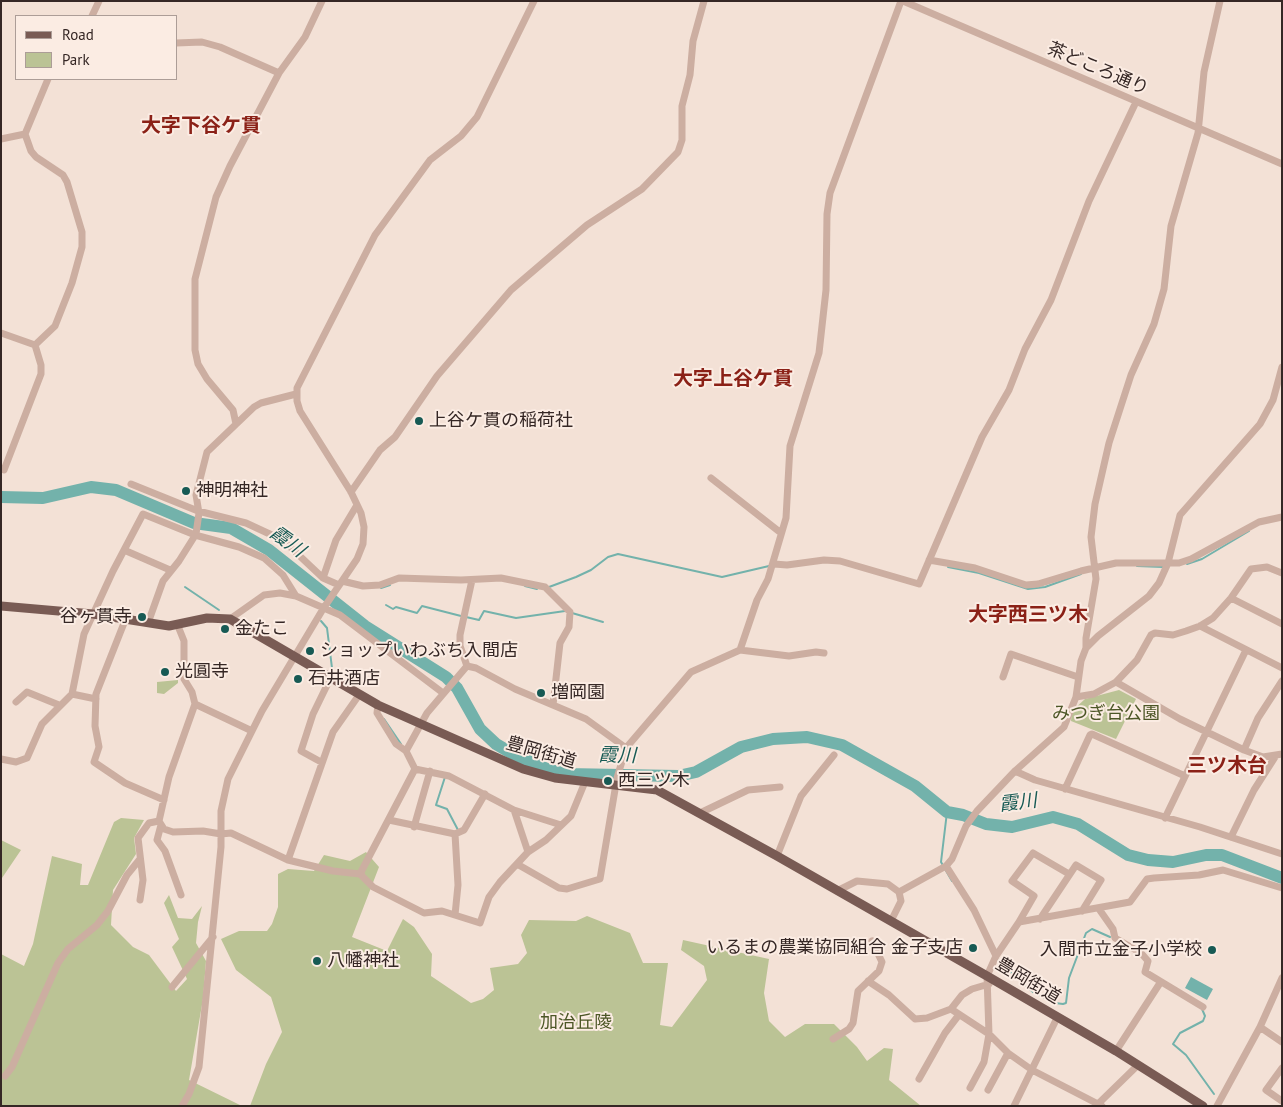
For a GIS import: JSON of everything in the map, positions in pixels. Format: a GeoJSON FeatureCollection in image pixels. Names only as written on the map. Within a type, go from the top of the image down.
{"type":"FeatureCollection","features":[{"type":"Feature","properties":{"kind":"main road","name":"豊岡街道"},"geometry":{"type":"LineString","coordinates":[[1,606],[93,614],[178,626],[207,618],[230,619],[330,679],[378,705],[523,769],[555,778],[585,782],[617,782],[657,790],[777,856],[891,921],[988,980],[1116,1051],[1203,1106]]}},
{"type":"Feature","properties":{"kind":"street"},"geometry":{"type":"LineString","coordinates":[[92,15],[99,1]]}},
{"type":"Feature","properties":{"kind":"street"},"geometry":{"type":"LineString","coordinates":[[236,424],[233,410],[207,379],[198,364],[195,350],[195,280],[216,197],[279,73],[305,37],[322,1]]}},
{"type":"Feature","properties":{"kind":"street"},"geometry":{"type":"LineString","coordinates":[[182,1106],[190,1094],[199,1067],[213,937],[221,811],[228,779],[252,731],[294,657],[356,560],[362,544],[363,520],[351,492],[300,411],[296,394],[300,378],[376,235],[430,160],[461,136],[477,117],[534,1]]}},
{"type":"Feature","properties":{"kind":"street"},"geometry":{"type":"LineString","coordinates":[[351,492],[380,450],[395,437],[438,376],[511,290],[587,225],[642,189],[678,152],[682,140],[682,106],[690,75],[693,41],[704,1]]}},
{"type":"Feature","properties":{"kind":"street"},"geometry":{"type":"LineString","coordinates":[[740,650],[757,600],[774,564],[788,511],[790,446],[812,379],[820,345],[826,290],[827,214],[830,193],[902,1]]}},
{"type":"Feature","properties":{"kind":"street","name":"茶どころ通り"},"geometry":{"type":"LineString","coordinates":[[902,1],[1282,164]]}},
{"type":"Feature","properties":{"kind":"street"},"geometry":{"type":"LineString","coordinates":[[900,892],[944,867],[952,859],[966,826],[977,811],[1015,771],[1064,727],[1076,697],[1078,677],[1086,648],[1096,579],[1091,528],[1103,465],[1131,375],[1154,324],[1162,300],[1171,226],[1194,146],[1204,72],[1220,1]]}},
{"type":"Feature","properties":{"kind":"street"},"geometry":{"type":"LineString","coordinates":[[178,43],[202,42],[220,47],[279,73]]}},
{"type":"Feature","properties":{"kind":"street"},"geometry":{"type":"LineString","coordinates":[[35,345],[55,326],[72,283],[82,247],[82,232],[63,175],[36,157],[31,151],[26,134],[48,80]]}},
{"type":"Feature","properties":{"kind":"street"},"geometry":{"type":"LineString","coordinates":[[774,564],[787,565],[824,560],[840,561],[919,584],[982,437],[1009,390],[1025,349],[1051,300],[1089,201],[1136,102]]}},
{"type":"Feature","properties":{"kind":"street"},"geometry":{"type":"LineString","coordinates":[[1,139],[26,134]]}},
{"type":"Feature","properties":{"kind":"street"},"geometry":{"type":"LineString","coordinates":[[1,333],[35,345]]}},
{"type":"Feature","properties":{"kind":"street"},"geometry":{"type":"LineString","coordinates":[[1,469],[4,470],[41,374],[41,365],[35,345]]}},
{"type":"Feature","properties":{"kind":"street"},"geometry":{"type":"LineString","coordinates":[[1086,648],[1098,636],[1149,596],[1160,583],[1168,563],[1180,515],[1260,424],[1273,400],[1282,367]]}},
{"type":"Feature","properties":{"kind":"street"},"geometry":{"type":"LineString","coordinates":[[148,623],[163,581],[179,561],[195,535],[199,512],[196,495],[207,452],[261,403],[296,394]]}},
{"type":"Feature","properties":{"kind":"street"},"geometry":{"type":"LineString","coordinates":[[711,478],[781,533]]}},
{"type":"Feature","properties":{"kind":"street"},"geometry":{"type":"LineString","coordinates":[[131,484],[199,512],[246,523],[274,536],[287,544],[323,578],[339,586],[380,585],[399,578],[472,580],[500,578],[545,587],[570,612],[569,627],[560,643],[553,705]]}},
{"type":"Feature","properties":{"kind":"street"},"geometry":{"type":"LineString","coordinates":[[323,578],[336,540],[357,505]]}},
{"type":"Feature","properties":{"kind":"street"},"geometry":{"type":"LineString","coordinates":[[1,759],[16,762],[27,758],[39,728],[59,705],[72,694],[84,634],[143,514],[195,535],[239,547],[264,558],[284,575],[296,596]]}},
{"type":"Feature","properties":{"kind":"street"},"geometry":{"type":"LineString","coordinates":[[929,560],[975,568],[1026,585],[1038,584],[1095,567],[1116,563],[1180,563],[1202,555],[1253,525],[1282,516]]}},
{"type":"Feature","properties":{"kind":"street"},"geometry":{"type":"LineString","coordinates":[[124,550],[170,570]]}},
{"type":"Feature","properties":{"kind":"street"},"geometry":{"type":"LineString","coordinates":[[1076,697],[1094,694],[1116,682],[1137,660],[1151,635],[1156,633],[1173,635],[1200,626],[1213,618],[1231,598],[1251,570],[1267,567],[1282,573]]}},
{"type":"Feature","properties":{"kind":"street"},"geometry":{"type":"LineString","coordinates":[[406,751],[420,725],[443,693],[466,666],[460,646],[460,635],[472,580]]}},
{"type":"Feature","properties":{"kind":"street"},"geometry":{"type":"LineString","coordinates":[[230,619],[264,595],[280,593],[296,596],[340,615],[443,693]]}},
{"type":"Feature","properties":{"kind":"street"},"geometry":{"type":"LineString","coordinates":[[1231,598],[1282,624]]}},
{"type":"Feature","properties":{"kind":"street"},"geometry":{"type":"LineString","coordinates":[[126,618],[100,681],[96,700],[95,726],[99,747],[94,762],[125,783],[164,800]]}},
{"type":"Feature","properties":{"kind":"street"},"geometry":{"type":"LineString","coordinates":[[178,626],[184,641],[184,679],[192,692],[195,704],[173,760],[157,840],[165,851],[181,895]]}},
{"type":"Feature","properties":{"kind":"street"},"geometry":{"type":"LineString","coordinates":[[1200,626],[1282,668]]}},
{"type":"Feature","properties":{"kind":"street"},"geometry":{"type":"LineString","coordinates":[[517,864],[559,888],[567,889],[600,879],[617,782],[626,748],[692,672],[740,650],[789,656],[816,652],[824,653]]}},
{"type":"Feature","properties":{"kind":"street"},"geometry":{"type":"LineString","coordinates":[[1165,818],[1246,650]]}},
{"type":"Feature","properties":{"kind":"street"},"geometry":{"type":"LineString","coordinates":[[1003,676],[1011,654],[1078,677]]}},
{"type":"Feature","properties":{"kind":"street"},"geometry":{"type":"LineString","coordinates":[[466,666],[476,668],[586,719],[626,748]]}},
{"type":"Feature","properties":{"kind":"street"},"geometry":{"type":"LineString","coordinates":[[321,762],[301,751],[313,714],[330,679]]}},
{"type":"Feature","properties":{"kind":"street"},"geometry":{"type":"LineString","coordinates":[[1244,750],[1258,718],[1282,681]]}},
{"type":"Feature","properties":{"kind":"street"},"geometry":{"type":"LineString","coordinates":[[1116,682],[1205,732],[1244,750],[1263,757],[1278,755]]}},
{"type":"Feature","properties":{"kind":"street"},"geometry":{"type":"LineString","coordinates":[[16,702],[27,692],[59,705]]}},
{"type":"Feature","properties":{"kind":"street"},"geometry":{"type":"LineString","coordinates":[[72,694],[96,700]]}},
{"type":"Feature","properties":{"kind":"street"},"geometry":{"type":"LineString","coordinates":[[288,860],[333,732],[359,695]]}},
{"type":"Feature","properties":{"kind":"street"},"geometry":{"type":"LineString","coordinates":[[195,704],[252,731]]}},
{"type":"Feature","properties":{"kind":"street"},"geometry":{"type":"LineString","coordinates":[[378,705],[377,713],[396,744],[406,751],[414,768]]}},
{"type":"Feature","properties":{"kind":"street"},"geometry":{"type":"LineString","coordinates":[[1065,789],[1092,734],[1185,776]]}},
{"type":"Feature","properties":{"kind":"street"},"geometry":{"type":"LineString","coordinates":[[777,856],[801,796],[834,755]]}},
{"type":"Feature","properties":{"kind":"street"},"geometry":{"type":"LineString","coordinates":[[1230,837],[1254,790],[1278,755]]}},
{"type":"Feature","properties":{"kind":"street"},"geometry":{"type":"LineString","coordinates":[[414,768],[449,776],[514,810],[561,825]]}},
{"type":"Feature","properties":{"kind":"street"},"geometry":{"type":"LineString","coordinates":[[362,876],[361,872],[414,768]]}},
{"type":"Feature","properties":{"kind":"street"},"geometry":{"type":"LineString","coordinates":[[414,827],[430,771]]}},
{"type":"Feature","properties":{"kind":"street"},"geometry":{"type":"LineString","coordinates":[[1015,771],[1035,780],[1282,854]]}},
{"type":"Feature","properties":{"kind":"street"},"geometry":{"type":"LineString","coordinates":[[160,823],[164,829],[173,832],[203,830],[220,834],[231,833],[288,860],[362,876],[373,887],[424,913],[442,911],[480,923],[489,896],[528,852],[546,840],[571,816],[585,782]]}},
{"type":"Feature","properties":{"kind":"street"},"geometry":{"type":"LineString","coordinates":[[700,813],[748,790],[780,787]]}},
{"type":"Feature","properties":{"kind":"street"},"geometry":{"type":"LineString","coordinates":[[389,820],[414,827],[455,834],[464,830],[485,794]]}},
{"type":"Feature","properties":{"kind":"street"},"geometry":{"type":"LineString","coordinates":[[514,810],[528,852]]}},
{"type":"Feature","properties":{"kind":"street"},"geometry":{"type":"LineString","coordinates":[[140,900],[142,880],[138,847],[140,832],[149,823],[160,823]]}},
{"type":"Feature","properties":{"kind":"street"},"geometry":{"type":"LineString","coordinates":[[455,834],[458,885],[455,915]]}},
{"type":"Feature","properties":{"kind":"street"},"geometry":{"type":"LineString","coordinates":[[970,1088],[984,1062],[988,1034],[988,980],[996,956],[1034,896],[1012,881],[1033,853],[1069,874]]}},
{"type":"Feature","properties":{"kind":"street"},"geometry":{"type":"LineString","coordinates":[[5,1076],[12,1067],[58,963],[68,949],[102,918],[114,901],[127,875],[140,860]]}},
{"type":"Feature","properties":{"kind":"street"},"geometry":{"type":"LineString","coordinates":[[1040,919],[1076,865],[1101,880],[1082,911]]}},
{"type":"Feature","properties":{"kind":"street"},"geometry":{"type":"LineString","coordinates":[[944,867],[974,910],[996,956]]}},
{"type":"Feature","properties":{"kind":"street"},"geometry":{"type":"LineString","coordinates":[[1019,922],[1130,902],[1147,879],[1200,875],[1223,870],[1282,888]]}},
{"type":"Feature","properties":{"kind":"street"},"geometry":{"type":"LineString","coordinates":[[837,891],[857,881],[881,882],[900,892]]}},
{"type":"Feature","properties":{"kind":"street"},"geometry":{"type":"LineString","coordinates":[[891,921],[900,906],[900,892]]}},
{"type":"Feature","properties":{"kind":"street"},"geometry":{"type":"LineString","coordinates":[[1099,909],[1112,929],[1115,938],[1142,953],[1148,961],[1145,972],[1203,1007]]}},
{"type":"Feature","properties":{"kind":"street"},"geometry":{"type":"LineString","coordinates":[[172,987],[213,937]]}},
{"type":"Feature","properties":{"kind":"street"},"geometry":{"type":"LineString","coordinates":[[833,1038],[849,1029],[853,1023],[858,991],[879,971],[882,962],[872,941]]}},
{"type":"Feature","properties":{"kind":"street"},"geometry":{"type":"LineString","coordinates":[[1217,1106],[1260,1027],[1282,978]]}},
{"type":"Feature","properties":{"kind":"street"},"geometry":{"type":"LineString","coordinates":[[868,981],[915,1019],[927,1018],[950,1009],[962,995],[988,980]]}},
{"type":"Feature","properties":{"kind":"street"},"geometry":{"type":"LineString","coordinates":[[1116,1051],[1160,982]]}},
{"type":"Feature","properties":{"kind":"street"},"geometry":{"type":"LineString","coordinates":[[950,1009],[988,1034],[1008,1053],[1032,1070],[1100,1104],[1138,1065]]}},
{"type":"Feature","properties":{"kind":"street"},"geometry":{"type":"LineString","coordinates":[[919,1079],[945,1033],[958,1016]]}},
{"type":"Feature","properties":{"kind":"street"},"geometry":{"type":"LineString","coordinates":[[1014,1106],[1057,1018]]}},
{"type":"Feature","properties":{"kind":"street"},"geometry":{"type":"LineString","coordinates":[[1260,1027],[1282,1042]]}},
{"type":"Feature","properties":{"kind":"street"},"geometry":{"type":"LineString","coordinates":[[988,1090],[1008,1053]]}},
{"type":"Feature","properties":{"kind":"street"},"geometry":{"type":"LineString","coordinates":[[1282,1068],[1266,1090],[1282,1101]]}},
{"type":"Feature","properties":{"kind":"green space"},"geometry":{"type":"Polygon","coordinates":[[[178,680],[178,683],[164,694],[157,693],[157,682],[178,680]]]}},
{"type":"Feature","properties":{"kind":"green space","name":"みつぎ台公園"},"geometry":{"type":"Polygon","coordinates":[[[1119,690],[1136,699],[1116,739],[1071,721],[1072,711],[1085,699],[1119,690]]]}},
{"type":"Feature","properties":{"kind":"green space"},"geometry":{"type":"Polygon","coordinates":[[[121,818],[144,820],[134,838],[136,854],[113,890],[111,925],[133,947],[149,955],[176,991],[187,979],[172,947],[179,939],[164,903],[169,895],[178,918],[192,919],[202,906],[196,943],[206,961],[203,999],[189,1080],[242,1106],[1,1106],[1,954],[24,966],[33,944],[52,856],[82,864],[80,885],[88,885],[114,822],[121,818]]]}},
{"type":"Feature","properties":{"kind":"green space"},"geometry":{"type":"Polygon","coordinates":[[[1,840],[21,850],[2,878],[1,877],[1,840]]]}},
{"type":"Feature","properties":{"kind":"green space","name":"加治丘陵"},"geometry":{"type":"Polygon","coordinates":[[[366,852],[379,867],[352,937],[387,951],[403,919],[414,927],[432,954],[431,976],[471,1003],[483,999],[494,990],[490,968],[518,964],[527,953],[521,935],[529,920],[576,921],[587,916],[630,933],[643,963],[668,963],[660,1025],[672,1027],[707,980],[704,966],[681,950],[683,940],[769,959],[764,993],[769,1021],[785,1037],[805,1024],[834,1024],[857,1047],[867,1061],[884,1048],[893,1049],[889,1080],[921,1106],[250,1106],[266,1064],[282,1032],[271,997],[236,970],[221,939],[239,931],[267,931],[272,924],[278,907],[278,874],[288,869],[314,871],[324,855],[350,861],[366,852]]]}},
{"type":"Feature","properties":{"kind":"water"},"geometry":{"type":"Polygon","coordinates":[[[1191,977],[1213,989],[1207,1000],[1185,988],[1191,977]]]}},
{"type":"Feature","properties":{"kind":"waterway","name":"霞川"},"geometry":{"type":"LineString","coordinates":[[1,497],[43,498],[91,487],[116,490],[194,523],[231,528],[269,550],[365,626],[446,677],[457,688],[480,729],[496,744],[547,769],[566,774],[678,776],[696,772],[741,747],[773,739],[807,737],[842,745],[915,786],[947,812],[963,815],[986,824],[1012,827],[1053,817],[1078,824],[1128,855],[1148,860],[1173,862],[1206,855],[1222,855],[1282,878]]}},
{"type":"Feature","properties":{"kind":"waterway"},"geometry":{"type":"LineString","coordinates":[[1187,564],[1202,559],[1249,531]]}},
{"type":"Feature","properties":{"kind":"waterway"},"geometry":{"type":"LineString","coordinates":[[549,587],[591,570],[608,557],[618,554],[722,577],[769,566]]}},
{"type":"Feature","properties":{"kind":"waterway"},"geometry":{"type":"LineString","coordinates":[[1137,566],[1163,567]]}},
{"type":"Feature","properties":{"kind":"waterway"},"geometry":{"type":"LineString","coordinates":[[948,567],[979,573],[1028,589],[1045,587],[1081,574]]}},
{"type":"Feature","properties":{"kind":"waterway"},"geometry":{"type":"LineString","coordinates":[[381,588],[390,585]]}},
{"type":"Feature","properties":{"kind":"waterway"},"geometry":{"type":"LineString","coordinates":[[525,586],[537,589]]}},
{"type":"Feature","properties":{"kind":"waterway"},"geometry":{"type":"LineString","coordinates":[[185,587],[219,610]]}},
{"type":"Feature","properties":{"kind":"waterway"},"geometry":{"type":"LineString","coordinates":[[386,605],[393,609],[396,607],[417,613],[422,606],[461,616]]}},
{"type":"Feature","properties":{"kind":"waterway"},"geometry":{"type":"LineString","coordinates":[[466,617],[479,620],[484,611],[516,618],[565,611]]}},
{"type":"Feature","properties":{"kind":"waterway"},"geometry":{"type":"LineString","coordinates":[[572,613],[603,622]]}},
{"type":"Feature","properties":{"kind":"waterway"},"geometry":{"type":"LineString","coordinates":[[321,621],[327,628],[333,676]]}},
{"type":"Feature","properties":{"kind":"waterway"},"geometry":{"type":"LineString","coordinates":[[384,719],[401,744]]}},
{"type":"Feature","properties":{"kind":"waterway"},"geometry":{"type":"LineString","coordinates":[[445,777],[436,805],[447,809],[458,830]]}},
{"type":"Feature","properties":{"kind":"waterway"},"geometry":{"type":"LineString","coordinates":[[947,812],[941,862],[952,881]]}},
{"type":"Feature","properties":{"kind":"waterway"},"geometry":{"type":"LineString","coordinates":[[996,959],[1033,992],[1055,1003],[1063,1004],[1066,1003],[1069,978],[1086,933],[1092,929],[1110,937]]}},
{"type":"Feature","properties":{"kind":"waterway"},"geometry":{"type":"LineString","coordinates":[[1202,1009],[1205,1016],[1203,1021],[1180,1033],[1173,1044],[1186,1055],[1214,1094]]}},
{"type":"Feature","properties":{"kind":"place","name":"上谷ケ貫の稲荷社"},"geometry":{"type":"Point","coordinates":[419,421]}},
{"type":"Feature","properties":{"kind":"place","name":"神明神社"},"geometry":{"type":"Point","coordinates":[186,491]}},
{"type":"Feature","properties":{"kind":"place","name":"谷ヶ貫寺"},"geometry":{"type":"Point","coordinates":[142,617]}},
{"type":"Feature","properties":{"kind":"place","name":"金たこ"},"geometry":{"type":"Point","coordinates":[225,629]}},
{"type":"Feature","properties":{"kind":"place","name":"ショップいわぶち入間店"},"geometry":{"type":"Point","coordinates":[310,651]}},
{"type":"Feature","properties":{"kind":"place","name":"光圓寺"},"geometry":{"type":"Point","coordinates":[165,672]}},
{"type":"Feature","properties":{"kind":"place","name":"石井酒店"},"geometry":{"type":"Point","coordinates":[298,679]}},
{"type":"Feature","properties":{"kind":"place","name":"増岡園"},"geometry":{"type":"Point","coordinates":[541,693]}},
{"type":"Feature","properties":{"kind":"place","name":"西三ツ木"},"geometry":{"type":"Point","coordinates":[608,781]}},
{"type":"Feature","properties":{"kind":"place","name":"いるまの農業協同組合 金子支店"},"geometry":{"type":"Point","coordinates":[973,948]}},
{"type":"Feature","properties":{"kind":"place","name":"入間市立金子小学校"},"geometry":{"type":"Point","coordinates":[1212,950]}},
{"type":"Feature","properties":{"kind":"place","name":"八幡神社"},"geometry":{"type":"Point","coordinates":[317,961]}},
{"type":"Feature","properties":{"kind":"district","name":"大字下谷ケ貫"},"geometry":{"type":"Point","coordinates":[201,126]}},
{"type":"Feature","properties":{"kind":"district","name":"大字上谷ケ貫"},"geometry":{"type":"Point","coordinates":[733,379]}},
{"type":"Feature","properties":{"kind":"district","name":"大字西三ツ木"},"geometry":{"type":"Point","coordinates":[1028,615]}},
{"type":"Feature","properties":{"kind":"district","name":"三ツ木台"},"geometry":{"type":"Point","coordinates":[1227,766]}}]}
